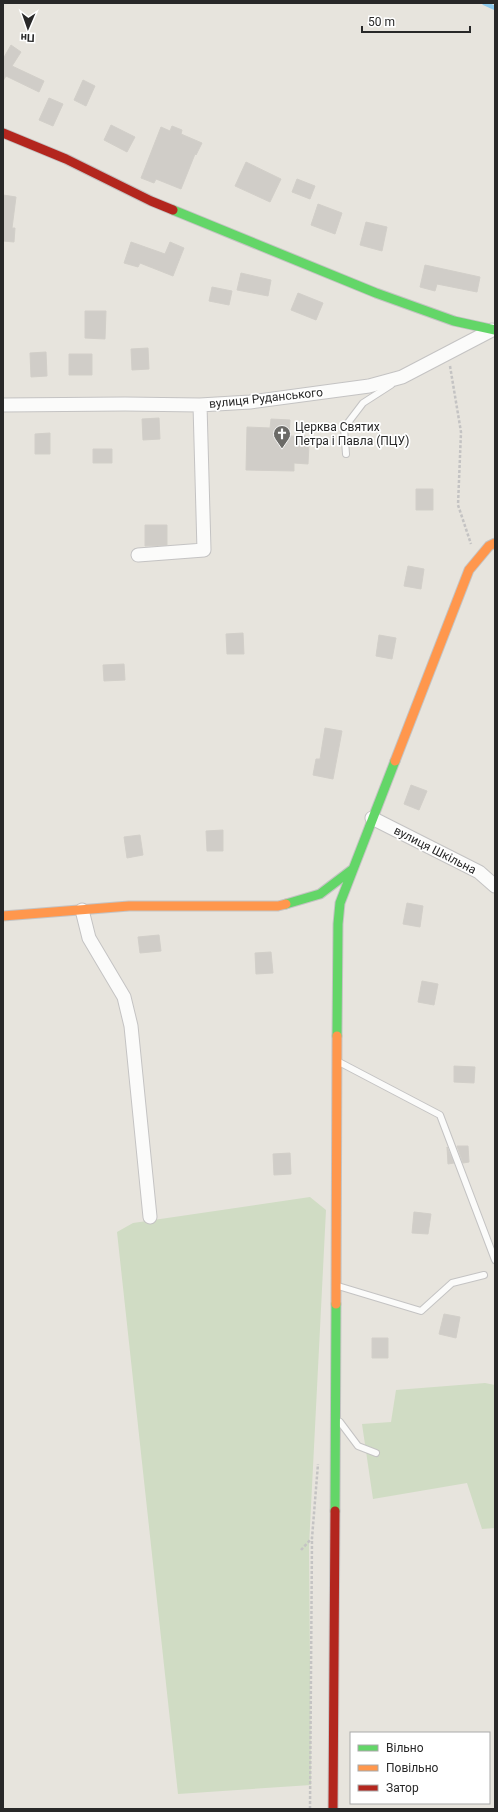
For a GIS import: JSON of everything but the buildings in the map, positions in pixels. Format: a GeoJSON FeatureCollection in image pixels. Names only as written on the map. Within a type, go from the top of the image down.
{"type":"FeatureCollection","features":[{"type":"Feature","properties":{"kind":"street"},"geometry":{"type":"LineString","coordinates":[[3,133],[66,159],[151,200],[362,288],[454,321],[494,330]]}},
{"type":"Feature","properties":{"kind":"street","name":"вулиця Руданського"},"geometry":{"type":"LineString","coordinates":[[3,405],[200,405],[250,402],[369,386],[402,377],[494,330]]}},
{"type":"Feature","properties":{"kind":"street"},"geometry":{"type":"LineString","coordinates":[[138,555],[204,550],[200,405]]}},
{"type":"Feature","properties":{"kind":"street"},"geometry":{"type":"LineString","coordinates":[[333,1809],[340,903],[469,570],[489,546],[495,543]]}},
{"type":"Feature","properties":{"kind":"street","name":"вулиця Шкільна"},"geometry":{"type":"LineString","coordinates":[[372,818],[479,872],[495,886]]}},
{"type":"Feature","properties":{"kind":"street"},"geometry":{"type":"LineString","coordinates":[[3,916],[129,906],[278,906],[320,894],[353,869]]}},
{"type":"Feature","properties":{"kind":"street"},"geometry":{"type":"LineString","coordinates":[[82,910],[89,938],[124,997],[131,1026],[150,1217]]}},
{"type":"Feature","properties":{"kind":"lane"},"geometry":{"type":"LineString","coordinates":[[346,454],[344,428],[363,403],[402,377]]}},
{"type":"Feature","properties":{"kind":"lane"},"geometry":{"type":"LineString","coordinates":[[338,1062],[440,1115],[495,1260]]}},
{"type":"Feature","properties":{"kind":"lane"},"geometry":{"type":"LineString","coordinates":[[336,1286],[421,1311],[452,1283],[484,1275]]}},
{"type":"Feature","properties":{"kind":"lane"},"geometry":{"type":"LineString","coordinates":[[336,1416],[358,1446],[376,1453]]}},
{"type":"Feature","properties":{"kind":"path"},"geometry":{"type":"LineString","coordinates":[[448,354],[460,432],[458,505],[477,561]]}},
{"type":"Feature","properties":{"kind":"path"},"geometry":{"type":"LineString","coordinates":[[310,1809],[312,1538]]}},
{"type":"Feature","properties":{"kind":"green space"},"geometry":{"type":"Polygon","coordinates":[[[310,1197],[326,1210],[309,1546],[311,1785],[178,1794],[117,1232],[133,1223],[310,1197]]]}},
{"type":"Feature","properties":{"kind":"green space"},"geometry":{"type":"Polygon","coordinates":[[[485,1383],[495,1385],[495,1528],[482,1529],[467,1483],[373,1499],[362,1424],[391,1422],[396,1390],[485,1383]]]}},
{"type":"Feature","properties":{"kind":"waterway"},"geometry":{"type":"LineString","coordinates":[[484,3],[495,8]]}},
{"type":"Feature","properties":{"kind":"traffic: fast"},"geometry":{"type":"LineString","coordinates":[[173,210],[376,293],[454,321],[495,330]]}},
{"type":"Feature","properties":{"kind":"traffic: fast"},"geometry":{"type":"LineString","coordinates":[[337,1036],[338,924],[340,903],[395,761]]}},
{"type":"Feature","properties":{"kind":"traffic: fast"},"geometry":{"type":"LineString","coordinates":[[286,904],[320,894],[353,869]]}},
{"type":"Feature","properties":{"kind":"traffic: fast"},"geometry":{"type":"LineString","coordinates":[[335,1511],[336,1304]]}},
{"type":"Feature","properties":{"kind":"traffic: slow"},"geometry":{"type":"LineString","coordinates":[[395,761],[469,570],[489,546],[495,543]]}},
{"type":"Feature","properties":{"kind":"traffic: slow"},"geometry":{"type":"LineString","coordinates":[[3,916],[129,906],[278,906],[286,904]]}},
{"type":"Feature","properties":{"kind":"traffic: slow"},"geometry":{"type":"LineString","coordinates":[[336,1304],[337,1036]]}},
{"type":"Feature","properties":{"kind":"traffic: jam"},"geometry":{"type":"LineString","coordinates":[[3,133],[66,159],[151,201],[173,210]]}},
{"type":"Feature","properties":{"kind":"traffic: jam"},"geometry":{"type":"LineString","coordinates":[[333,1809],[335,1511]]}},
{"type":"Feature","properties":{"kind":"place","name":"Церква Святих Петра і Павла (ПЦУ)"},"geometry":{"type":"Point","coordinates":[282,449]}}]}
